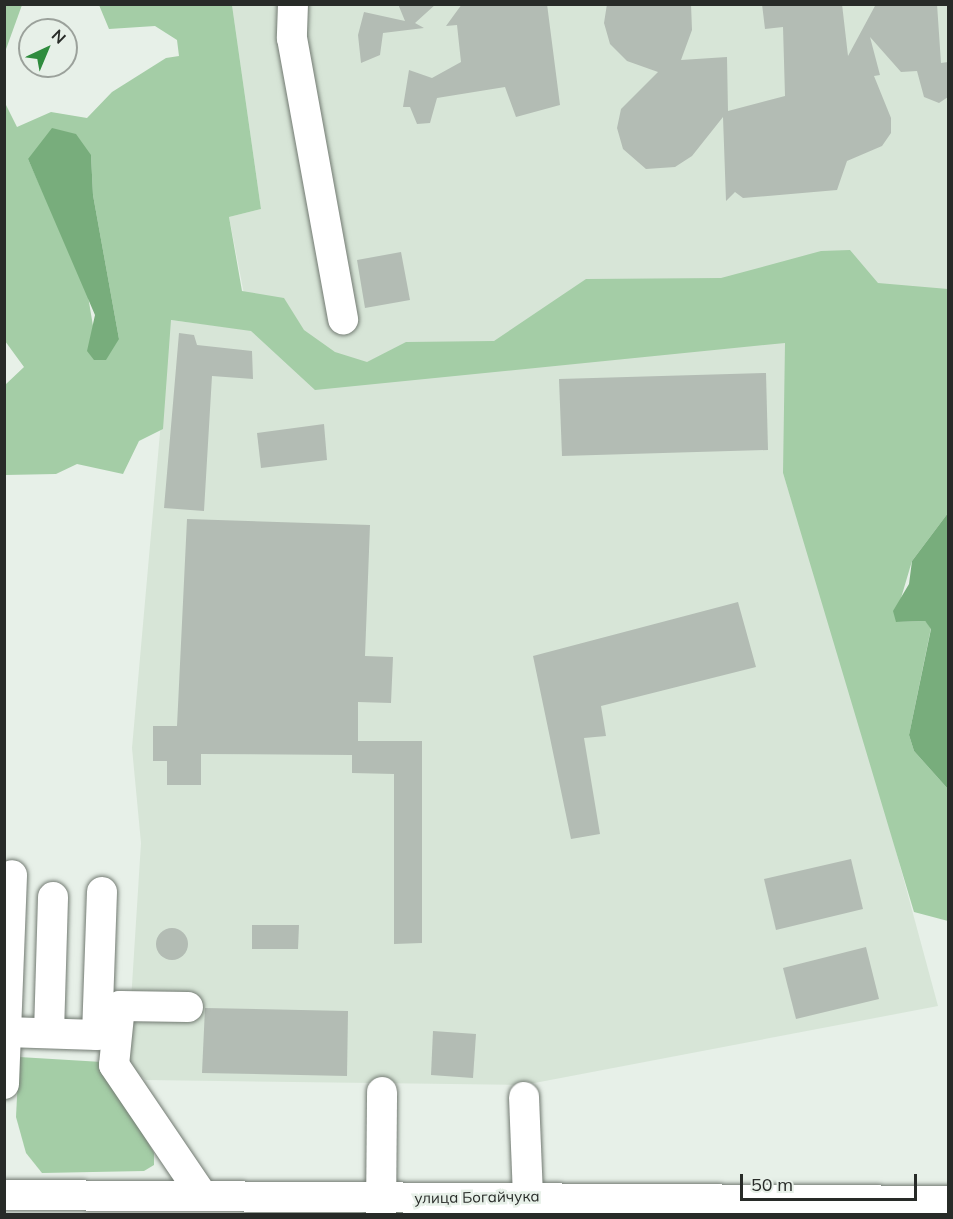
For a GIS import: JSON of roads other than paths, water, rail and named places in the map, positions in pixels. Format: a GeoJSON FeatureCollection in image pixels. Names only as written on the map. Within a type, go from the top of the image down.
{"type":"FeatureCollection","features":[{"type":"Feature","properties":{"kind":"street"},"geometry":{"type":"LineString","coordinates":[[293,4],[292,38],[344,319]]}},
{"type":"Feature","properties":{"kind":"street"},"geometry":{"type":"LineString","coordinates":[[4,1084],[12,875]]}},
{"type":"Feature","properties":{"kind":"street"},"geometry":{"type":"LineString","coordinates":[[6,1032],[97,1035],[102,892]]}},
{"type":"Feature","properties":{"kind":"street"},"geometry":{"type":"LineString","coordinates":[[49,1033],[53,897]]}},
{"type":"Feature","properties":{"kind":"street"},"geometry":{"type":"LineString","coordinates":[[188,1007],[120,1006],[114,1065],[202,1195]]}},
{"type":"Feature","properties":{"kind":"street"},"geometry":{"type":"LineString","coordinates":[[382,1092],[382,1206]]}},
{"type":"Feature","properties":{"kind":"street"},"geometry":{"type":"LineString","coordinates":[[524,1097],[538,1203]]}},
{"type":"Feature","properties":{"kind":"street","name":"улица Богайчука"},"geometry":{"type":"LineString","coordinates":[[4,1195],[202,1195],[382,1206],[538,1203],[948,1202]]}}]}
